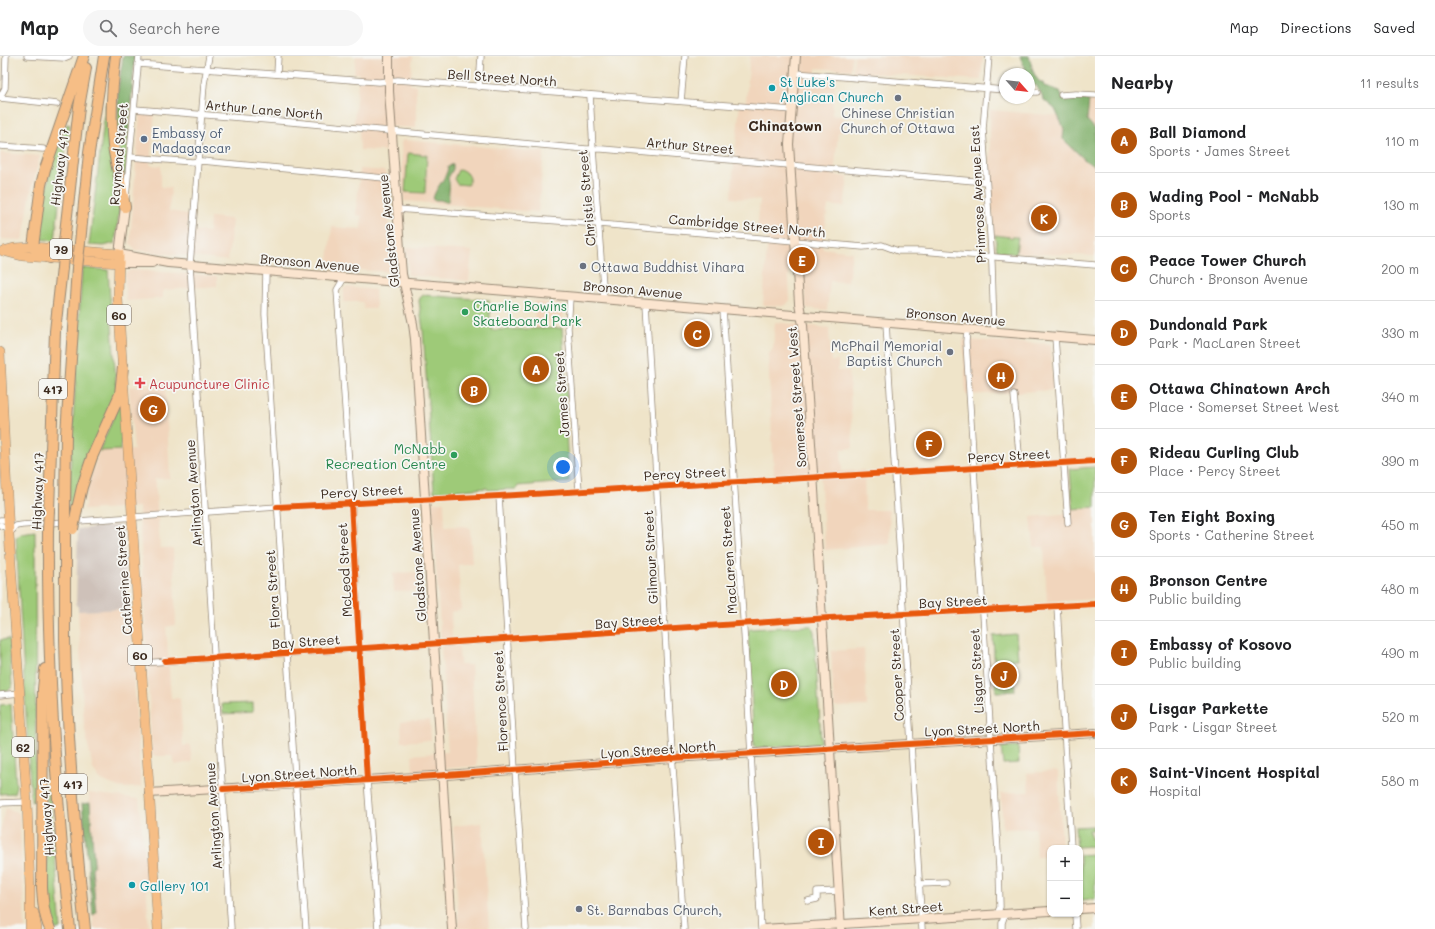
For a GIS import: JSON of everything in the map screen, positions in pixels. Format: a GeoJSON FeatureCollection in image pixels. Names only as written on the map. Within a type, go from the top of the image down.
{"type":"FeatureCollection","features":[{"type":"Feature","properties":{"kind":"highway"},"geometry":{"type":"LineString","coordinates":[[49,258],[38,252],[33,246],[40,192],[45,169],[84,56]]}},
{"type":"Feature","properties":{"kind":"highway","name":"Highway 417"},"geometry":{"type":"LineString","coordinates":[[70,929],[56,781],[49,639],[48,530],[55,331],[80,106],[88,56]]}},
{"type":"Feature","properties":{"kind":"highway","name":"417"},"geometry":{"type":"LineString","coordinates":[[85,929],[68,720],[65,638],[69,529],[65,510],[66,434],[77,268],[89,153],[104,56]]}},
{"type":"Feature","properties":{"kind":"highway"},"geometry":{"type":"LineString","coordinates":[[116,56],[111,94],[112,119],[114,146],[125,207]]}},
{"type":"Feature","properties":{"kind":"highway"},"geometry":{"type":"LineString","coordinates":[[69,529],[77,509],[87,469],[120,394],[123,367]]}},
{"type":"Feature","properties":{"kind":"highway"},"geometry":{"type":"LineString","coordinates":[[49,639],[42,689],[42,888],[43,906],[46,921],[50,929]]}},
{"type":"Feature","properties":{"kind":"main road","name":"Gladstone Avenue"},"geometry":{"type":"LineString","coordinates":[[389,56],[388,81],[397,209],[404,283],[414,334],[452,929]]}},
{"type":"Feature","properties":{"kind":"main road","name":"Somerset Street West"},"geometry":{"type":"LineString","coordinates":[[796,56],[789,140],[790,166],[799,303],[802,316],[814,477],[841,926]]}},
{"type":"Feature","properties":{"kind":"main road","name":"Raymond Street"},"geometry":{"type":"LineString","coordinates":[[119,258],[125,207]]}},
{"type":"Feature","properties":{"kind":"main road","name":"Bronson Avenue"},"geometry":{"type":"LineString","coordinates":[[1,251],[33,246],[119,258],[190,265],[1095,340]]}},
{"type":"Feature","properties":{"kind":"main road","name":"Bronson Avenue"},"geometry":{"type":"LineString","coordinates":[[1,251],[22,256],[49,258],[119,258]]}},
{"type":"Feature","properties":{"kind":"main road","name":"Catherine Street"},"geometry":{"type":"LineString","coordinates":[[119,258],[118,299],[158,929]]}},
{"type":"Feature","properties":{"kind":"main road","name":"62"},"geometry":{"type":"LineString","coordinates":[[0,352],[4,520],[9,531],[20,693],[30,888],[30,929]]}},
{"type":"Feature","properties":{"kind":"main road","name":"Lyon Street North"},"geometry":{"type":"LineString","coordinates":[[149,793],[442,775],[672,758],[1095,732]]}},
{"type":"Feature","properties":{"kind":"main road"},"geometry":{"type":"LineString","coordinates":[[30,888],[37,929]]}},
{"type":"Feature","properties":{"kind":"main road"},"geometry":{"type":"LineString","coordinates":[[1083,909],[1095,908]]}},
{"type":"Feature","properties":{"kind":"main road","name":"Kent Street"},"geometry":{"type":"LineString","coordinates":[[762,929],[841,926],[921,918],[1047,911]]}},
{"type":"Feature","properties":{"kind":"street"},"geometry":{"type":"LineString","coordinates":[[6,56],[4,88],[0,98],[57,104]]}},
{"type":"Feature","properties":{"kind":"street"},"geometry":{"type":"LineString","coordinates":[[27,56],[62,58],[68,56]]}},
{"type":"Feature","properties":{"kind":"street","name":"Raymond Street"},"geometry":{"type":"LineString","coordinates":[[125,207],[139,56]]}},
{"type":"Feature","properties":{"kind":"street","name":"Arlington Avenue"},"geometry":{"type":"LineString","coordinates":[[209,56],[197,162],[190,265],[231,929]]}},
{"type":"Feature","properties":{"kind":"street"},"geometry":{"type":"LineString","coordinates":[[277,74],[278,56]]}},
{"type":"Feature","properties":{"kind":"street"},"geometry":{"type":"LineString","coordinates":[[479,87],[481,56]]}},
{"type":"Feature","properties":{"kind":"street"},"geometry":{"type":"LineString","coordinates":[[681,101],[685,56]]}},
{"type":"Feature","properties":{"kind":"street","name":"Primrose Avenue East"},"geometry":{"type":"LineString","coordinates":[[989,56],[983,129],[992,257],[994,332]]}},
{"type":"Feature","properties":{"kind":"street","name":"Bell Street North"},"geometry":{"type":"LineString","coordinates":[[138,64],[379,82],[398,80],[792,110]]}},
{"type":"Feature","properties":{"kind":"street"},"geometry":{"type":"LineString","coordinates":[[795,72],[999,89]]}},
{"type":"Feature","properties":{"kind":"street","name":"Christie Street"},"geometry":{"type":"LineString","coordinates":[[590,95],[604,300]]}},
{"type":"Feature","properties":{"kind":"street"},"geometry":{"type":"LineString","coordinates":[[1062,95],[1095,95]]}},
{"type":"Feature","properties":{"kind":"street","name":"Arthur Lane North"},"geometry":{"type":"LineString","coordinates":[[135,109],[391,132]]}},
{"type":"Feature","properties":{"kind":"street","name":"Arthur Street"},"geometry":{"type":"LineString","coordinates":[[391,132],[986,182]]}},
{"type":"Feature","properties":{"kind":"street"},"geometry":{"type":"LineString","coordinates":[[0,146],[43,149]]}},
{"type":"Feature","properties":{"kind":"street"},"geometry":{"type":"LineString","coordinates":[[130,157],[197,162],[202,161],[395,179]]}},
{"type":"Feature","properties":{"kind":"street","name":"Cambridge Street North"},"geometry":{"type":"LineString","coordinates":[[397,209],[599,224],[863,247],[882,245],[898,251],[921,251],[1095,265]]}},
{"type":"Feature","properties":{"kind":"street","name":"Flora Street"},"geometry":{"type":"LineString","coordinates":[[266,271],[265,314],[295,784],[306,929]]}},
{"type":"Feature","properties":{"kind":"street","name":"McLeod Street"},"geometry":{"type":"LineString","coordinates":[[344,278],[337,290],[367,780],[378,929]]}},
{"type":"Feature","properties":{"kind":"street","name":"James Street"},"geometry":{"type":"LineString","coordinates":[[570,297],[568,328],[579,491]]}},
{"type":"Feature","properties":{"kind":"street","name":"Gilmour Street"},"geometry":{"type":"LineString","coordinates":[[646,303],[672,758],[684,929]]}},
{"type":"Feature","properties":{"kind":"street","name":"MacLaren Street"},"geometry":{"type":"LineString","coordinates":[[723,309],[762,929]]}},
{"type":"Feature","properties":{"kind":"street","name":"Cooper Street"},"geometry":{"type":"LineString","coordinates":[[886,323],[922,929]]}},
{"type":"Feature","properties":{"kind":"street","name":"Lisgar Street"},"geometry":{"type":"LineString","coordinates":[[967,330],[966,342],[975,468],[1002,929]]}},
{"type":"Feature","properties":{"kind":"street"},"geometry":{"type":"LineString","coordinates":[[1055,337],[1068,523]]}},
{"type":"Feature","properties":{"kind":"street"},"geometry":{"type":"LineString","coordinates":[[1014,394],[1020,465]]}},
{"type":"Feature","properties":{"kind":"street","name":"Percy Street"},"geometry":{"type":"LineString","coordinates":[[9,531],[16,526],[22,525],[132,515],[205,512],[277,506],[424,498],[498,496],[1095,461]]}},
{"type":"Feature","properties":{"kind":"street","name":"Florence Street"},"geometry":{"type":"LineString","coordinates":[[498,496],[526,929]]}},
{"type":"Feature","properties":{"kind":"street"},"geometry":{"type":"LineString","coordinates":[[0,524],[9,531]]}},
{"type":"Feature","properties":{"kind":"street","name":"Bay Street"},"geometry":{"type":"LineString","coordinates":[[141,663],[822,619],[1095,604]]}},
{"type":"Feature","properties":{"kind":"street"},"geometry":{"type":"LineString","coordinates":[[1057,606],[1071,845]]}},
{"type":"Feature","properties":{"kind":"street"},"geometry":{"type":"LineString","coordinates":[[0,695],[20,693]]}},
{"type":"Feature","properties":{"kind":"street"},"geometry":{"type":"LineString","coordinates":[[0,803],[26,802]]}},
{"type":"Feature","properties":{"kind":"street"},"geometry":{"type":"LineString","coordinates":[[919,884],[946,883]]}},
{"type":"Feature","properties":{"kind":"street"},"geometry":{"type":"LineString","coordinates":[[808,900],[817,899],[817,892],[839,891]]}},
{"type":"Feature","properties":{"kind":"street"},"geometry":{"type":"LineString","coordinates":[[1075,917],[1076,929]]}},
{"type":"Feature","properties":{"kind":"shaded area"},"geometry":{"type":"Polygon","coordinates":[[[356,56],[413,56],[410,85],[416,85],[416,128],[385,126],[385,151],[360,150],[359,130],[353,129],[359,73],[354,73],[356,56]]]}},
{"type":"Feature","properties":{"kind":"shaded area"},"geometry":{"type":"Polygon","coordinates":[[[750,56],[852,56],[851,70],[816,68],[816,80],[835,82],[832,115],[843,117],[841,132],[838,132],[834,175],[848,177],[844,207],[828,205],[822,248],[852,252],[848,282],[830,281],[827,310],[806,308],[802,262],[788,262],[790,300],[787,304],[783,306],[763,305],[768,232],[757,231],[760,200],[731,198],[740,101],[746,101],[750,56]]]}},
{"type":"Feature","properties":{"kind":"shaded area"},"geometry":{"type":"Polygon","coordinates":[[[854,56],[983,56],[981,80],[853,72],[854,56]]]}},
{"type":"Feature","properties":{"kind":"shaded area"},"geometry":{"type":"Polygon","coordinates":[[[1089,100],[1095,101],[1095,129],[1087,120],[1089,100]]]}},
{"type":"Feature","properties":{"kind":"shaded area"},"geometry":{"type":"Polygon","coordinates":[[[140,110],[155,111],[150,165],[161,166],[161,187],[171,188],[169,211],[187,214],[188,230],[209,232],[210,217],[232,219],[228,261],[136,250],[130,243],[140,110]]]}},
{"type":"Feature","properties":{"kind":"shaded area"},"geometry":{"type":"Polygon","coordinates":[[[990,110],[1058,116],[1071,136],[1095,155],[1095,256],[996,252],[990,183],[990,110]]]}},
{"type":"Feature","properties":{"kind":"shaded area"},"geometry":{"type":"Polygon","coordinates":[[[404,140],[544,152],[538,212],[404,201],[401,142],[404,140]]]}},
{"type":"Feature","properties":{"kind":"shaded area"},"geometry":{"type":"Polygon","coordinates":[[[0,153],[40,156],[31,191],[23,240],[0,239],[0,153]]]}},
{"type":"Feature","properties":{"kind":"shaded area"},"geometry":{"type":"Polygon","coordinates":[[[360,169],[386,171],[392,272],[327,268],[332,227],[361,229],[362,216],[356,215],[360,169]]]}},
{"type":"Feature","properties":{"kind":"shaded area"},"geometry":{"type":"Polygon","coordinates":[[[407,247],[472,251],[469,281],[408,275],[407,247]]]}},
{"type":"Feature","properties":{"kind":"shaded area"},"geometry":{"type":"Polygon","coordinates":[[[131,270],[217,276],[217,286],[163,290],[163,298],[126,301],[125,275],[131,270]]]}},
{"type":"Feature","properties":{"kind":"shaded area"},"geometry":{"type":"Polygon","coordinates":[[[344,288],[375,290],[376,309],[364,309],[363,302],[344,302],[344,288]]]}},
{"type":"Feature","properties":{"kind":"shaded area"},"geometry":{"type":"Polygon","coordinates":[[[534,301],[563,306],[562,320],[543,322],[543,329],[535,330],[534,301]]]}},
{"type":"Feature","properties":{"kind":"shaded area"},"geometry":{"type":"Polygon","coordinates":[[[775,322],[829,328],[831,361],[838,361],[838,371],[849,371],[853,448],[841,449],[842,471],[864,470],[865,510],[889,510],[890,544],[825,550],[820,471],[774,475],[768,355],[773,349],[775,322]]]}},
{"type":"Feature","properties":{"kind":"shaded area"},"geometry":{"type":"Polygon","coordinates":[[[963,340],[1051,344],[1053,390],[966,395],[963,340]]]}},
{"type":"Feature","properties":{"kind":"shaded area"},"geometry":{"type":"Polygon","coordinates":[[[165,384],[170,478],[155,479],[160,548],[173,548],[176,625],[166,627],[171,698],[180,698],[183,746],[190,745],[192,762],[175,765],[173,756],[152,756],[139,507],[84,510],[88,486],[99,451],[134,450],[129,387],[165,384]]]}},
{"type":"Feature","properties":{"kind":"shaded area"},"geometry":{"type":"Polygon","coordinates":[[[1095,466],[1095,599],[1047,602],[1044,547],[1034,547],[1031,517],[1072,513],[1068,467],[1095,466]]]}},
{"type":"Feature","properties":{"kind":"shaded area"},"geometry":{"type":"Polygon","coordinates":[[[432,502],[444,502],[445,527],[464,526],[470,528],[472,563],[458,565],[461,610],[451,612],[452,638],[458,637],[460,665],[471,665],[477,766],[413,771],[412,755],[448,752],[432,502]]]}},
{"type":"Feature","properties":{"kind":"shaded area"},"geometry":{"type":"Polygon","coordinates":[[[120,525],[123,528],[127,609],[78,611],[78,607],[76,605],[78,529],[120,525]]]}},
{"type":"Feature","properties":{"kind":"shaded area"},"geometry":{"type":"Polygon","coordinates":[[[420,572],[422,590],[394,592],[393,573],[420,572]]]}},
{"type":"Feature","properties":{"kind":"shaded area"},"geometry":{"type":"Polygon","coordinates":[[[127,609],[130,618],[141,787],[124,788],[99,779],[93,769],[84,725],[78,611],[127,609]]]}},
{"type":"Feature","properties":{"kind":"shaded area"},"geometry":{"type":"Polygon","coordinates":[[[864,649],[867,706],[834,707],[831,651],[864,649]]]}},
{"type":"Feature","properties":{"kind":"shaded area"},"geometry":{"type":"Polygon","coordinates":[[[430,720],[431,740],[402,742],[401,722],[430,720]]]}},
{"type":"Feature","properties":{"kind":"shaded area"},"geometry":{"type":"Polygon","coordinates":[[[1058,771],[1062,845],[1047,845],[1047,856],[1037,857],[1035,828],[1003,829],[1001,793],[1029,792],[1027,773],[1058,771]]]}},
{"type":"Feature","properties":{"kind":"shaded area"},"geometry":{"type":"Polygon","coordinates":[[[89,793],[139,799],[145,861],[149,929],[94,929],[93,915],[96,913],[92,867],[94,862],[89,793]]]}},
{"type":"Feature","properties":{"kind":"shaded area"},"geometry":{"type":"Polygon","coordinates":[[[6,808],[19,813],[25,929],[0,929],[0,832],[6,808]]]}},
{"type":"Feature","properties":{"kind":"shaded area"},"geometry":{"type":"Polygon","coordinates":[[[482,823],[489,929],[459,929],[453,826],[482,823]]]}},
{"type":"Feature","properties":{"kind":"green space"},"geometry":{"type":"Polygon","coordinates":[[[123,56],[135,56],[128,136],[120,113],[118,101],[118,86],[123,56]]]}},
{"type":"Feature","properties":{"kind":"green space"},"geometry":{"type":"Polygon","coordinates":[[[1020,56],[1029,56],[1032,68],[1025,68],[1020,56]]]}},
{"type":"Feature","properties":{"kind":"green space"},"geometry":{"type":"Polygon","coordinates":[[[1035,76],[1043,83],[1044,86],[1060,91],[1063,99],[1089,100],[1087,120],[1095,129],[1095,166],[1086,161],[1063,139],[1064,129],[1055,109],[1044,100],[1036,85],[1035,76]]]}},
{"type":"Feature","properties":{"kind":"green space"},"geometry":{"type":"Polygon","coordinates":[[[118,91],[124,128],[128,136],[126,174],[123,174],[118,128],[118,91]]]}},
{"type":"Feature","properties":{"kind":"green space"},"geometry":{"type":"Polygon","coordinates":[[[106,103],[108,103],[120,206],[115,243],[104,246],[89,245],[106,103]]]}},
{"type":"Feature","properties":{"kind":"green space"},"geometry":{"type":"Polygon","coordinates":[[[67,124],[70,125],[63,166],[55,241],[40,239],[45,198],[52,160],[67,124]]]}},
{"type":"Feature","properties":{"kind":"green space"},"geometry":{"type":"Polygon","coordinates":[[[408,153],[427,155],[425,193],[405,192],[408,153]]]}},
{"type":"Feature","properties":{"kind":"green space"},"geometry":{"type":"Polygon","coordinates":[[[453,164],[453,169],[448,178],[449,200],[446,202],[433,200],[448,167],[453,164]]]}},
{"type":"Feature","properties":{"kind":"green space"},"geometry":{"type":"Polygon","coordinates":[[[458,170],[464,171],[470,177],[468,185],[457,184],[454,179],[458,170]]]}},
{"type":"Feature","properties":{"kind":"green space"},"geometry":{"type":"Polygon","coordinates":[[[995,235],[1010,238],[1018,237],[1016,254],[997,251],[995,235]]]}},
{"type":"Feature","properties":{"kind":"green space"},"geometry":{"type":"Polygon","coordinates":[[[82,268],[108,270],[117,396],[75,509],[68,509],[82,268]]]}},
{"type":"Feature","properties":{"kind":"green space"},"geometry":{"type":"Polygon","coordinates":[[[423,295],[489,300],[491,330],[562,328],[567,397],[564,397],[569,482],[517,486],[517,489],[488,490],[487,488],[434,492],[423,330],[419,301],[423,295]]]}},
{"type":"Feature","properties":{"kind":"green space"},"geometry":{"type":"Polygon","coordinates":[[[121,400],[121,450],[99,451],[121,400]]]}},
{"type":"Feature","properties":{"kind":"green space"},"geometry":{"type":"Polygon","coordinates":[[[1095,467],[1095,507],[1073,509],[1070,469],[1095,467]]]}},
{"type":"Feature","properties":{"kind":"green space"},"geometry":{"type":"Polygon","coordinates":[[[35,531],[36,800],[31,802],[16,537],[21,533],[35,531]]]}},
{"type":"Feature","properties":{"kind":"green space"},"geometry":{"type":"Polygon","coordinates":[[[812,626],[814,632],[821,741],[817,744],[756,748],[754,747],[748,631],[750,629],[812,626]]]}},
{"type":"Feature","properties":{"kind":"green space"},"geometry":{"type":"Polygon","coordinates":[[[1016,634],[1018,659],[1012,659],[1015,691],[996,692],[993,636],[1016,634]]]}},
{"type":"Feature","properties":{"kind":"green space"},"geometry":{"type":"Polygon","coordinates":[[[9,639],[12,687],[7,692],[0,692],[0,640],[9,639]]]}},
{"type":"Feature","properties":{"kind":"green space"},"geometry":{"type":"Polygon","coordinates":[[[253,703],[253,712],[223,714],[222,704],[253,703]]]}},
{"type":"Feature","properties":{"kind":"green space"},"geometry":{"type":"Polygon","coordinates":[[[11,704],[16,786],[14,793],[0,794],[0,705],[11,704]]]}},
{"type":"Feature","properties":{"kind":"green space"},"geometry":{"type":"Polygon","coordinates":[[[1018,746],[1019,763],[1003,764],[1001,747],[1018,746]]]}},
{"type":"Feature","properties":{"kind":"green space"},"geometry":{"type":"Polygon","coordinates":[[[48,769],[61,929],[55,929],[51,918],[48,896],[48,769]]]}},
{"type":"Feature","properties":{"kind":"green space"},"geometry":{"type":"Polygon","coordinates":[[[90,803],[94,863],[92,868],[96,913],[93,915],[82,804],[90,803]]]}},
{"type":"Feature","properties":{"kind":"green space"},"geometry":{"type":"Polygon","coordinates":[[[1093,826],[1093,830],[1089,830],[1091,839],[1094,838],[1095,846],[1083,847],[1083,845],[1077,845],[1075,827],[1093,826]]]}},
{"type":"Feature","properties":{"kind":"green space"},"geometry":{"type":"Polygon","coordinates":[[[1094,854],[1092,857],[1095,866],[1095,899],[1083,900],[1083,855],[1094,854]]]}},
{"type":"Feature","properties":{"kind":"water"},"geometry":{"type":"Polygon","coordinates":[[[473,382],[479,382],[480,399],[463,400],[463,394],[468,394],[469,390],[473,387],[473,382]]]}},
{"type":"Feature","properties":{"kind":"cycle path"},"geometry":{"type":"LineString","coordinates":[[277,507],[499,496],[1095,461]]}},
{"type":"Feature","properties":{"kind":"cycle path"},"geometry":{"type":"LineString","coordinates":[[351,503],[367,780]]}},
{"type":"Feature","properties":{"kind":"cycle path"},"geometry":{"type":"LineString","coordinates":[[165,661],[829,618],[1095,604]]}},
{"type":"Feature","properties":{"kind":"cycle path"},"geometry":{"type":"LineString","coordinates":[[223,789],[433,776],[672,758],[1095,733]]}},
{"type":"Feature","properties":{"kind":"place","name":"St Luke's Anglican Church"},"geometry":{"type":"Point","coordinates":[772,88]}},
{"type":"Feature","properties":{"kind":"place","name":"Chinese Christian Church of Ottawa"},"geometry":{"type":"Point","coordinates":[898,98]}},
{"type":"Feature","properties":{"kind":"place","name":"Embassy of Madagascar"},"geometry":{"type":"Point","coordinates":[144,139]}},
{"type":"Feature","properties":{"kind":"place","name":"Saint-Vincent Hospital"},"geometry":{"type":"Point","coordinates":[1044,218]}},
{"type":"Feature","properties":{"kind":"place","name":"Ottawa Chinatown Arch"},"geometry":{"type":"Point","coordinates":[802,260]}},
{"type":"Feature","properties":{"kind":"place","name":"Ottawa Buddhist Vihara"},"geometry":{"type":"Point","coordinates":[583,266]}},
{"type":"Feature","properties":{"kind":"place","name":"Charlie Bowins Skateboard Park"},"geometry":{"type":"Point","coordinates":[465,312]}},
{"type":"Feature","properties":{"kind":"place","name":"Peace Tower Church"},"geometry":{"type":"Point","coordinates":[697,334]}},
{"type":"Feature","properties":{"kind":"place","name":"McPhail Memorial Baptist Church"},"geometry":{"type":"Point","coordinates":[950,352]}},
{"type":"Feature","properties":{"kind":"place","name":"Ball Diamond"},"geometry":{"type":"Point","coordinates":[536,369]}},
{"type":"Feature","properties":{"kind":"place","name":"Bronson Centre"},"geometry":{"type":"Point","coordinates":[1001,376]}},
{"type":"Feature","properties":{"kind":"place","name":"Acupuncture Clinic"},"geometry":{"type":"Point","coordinates":[140,383]}},
{"type":"Feature","properties":{"kind":"place","name":"Wading Pool - McNabb"},"geometry":{"type":"Point","coordinates":[474,390]}},
{"type":"Feature","properties":{"kind":"place","name":"Ten Eight Boxing"},"geometry":{"type":"Point","coordinates":[153,409]}},
{"type":"Feature","properties":{"kind":"place","name":"Rideau Curling Club"},"geometry":{"type":"Point","coordinates":[929,444]}},
{"type":"Feature","properties":{"kind":"place","name":"McNabb Recreation Centre"},"geometry":{"type":"Point","coordinates":[454,455]}},
{"type":"Feature","properties":{"kind":"place","name":"Lisgar Parkette"},"geometry":{"type":"Point","coordinates":[1004,675]}},
{"type":"Feature","properties":{"kind":"place","name":"Dundonald Park"},"geometry":{"type":"Point","coordinates":[784,684]}},
{"type":"Feature","properties":{"kind":"place","name":"Embassy of Kosovo"},"geometry":{"type":"Point","coordinates":[821,842]}},
{"type":"Feature","properties":{"kind":"place","name":"Gallery 101"},"geometry":{"type":"Point","coordinates":[132,885]}},
{"type":"Feature","properties":{"kind":"place","name":"St. Barnabas Church,"},"geometry":{"type":"Point","coordinates":[579,909]}},
{"type":"Feature","properties":{"kind":"district","name":"Chinatown"},"geometry":{"type":"Point","coordinates":[785,125]}}]}
